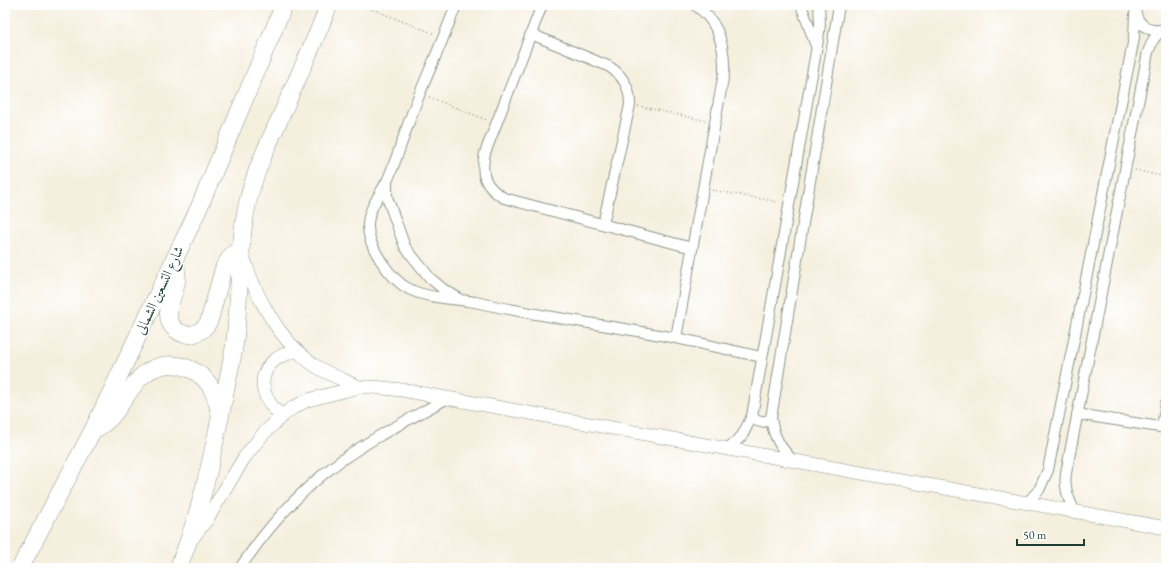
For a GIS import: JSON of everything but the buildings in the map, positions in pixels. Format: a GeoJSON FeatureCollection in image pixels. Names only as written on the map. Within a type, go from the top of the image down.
{"type":"FeatureCollection","features":[{"type":"Feature","properties":{"kind":"main road","name":"شارع التسعين الشمالى"},"geometry":{"type":"LineString","coordinates":[[20,568],[93,430],[198,210],[284,5]]}},
{"type":"Feature","properties":{"kind":"main road"},"geometry":{"type":"LineString","coordinates":[[178,568],[188,544],[212,458],[234,348],[239,296],[242,232],[248,200],[258,168],[329,5]]}},
{"type":"Feature","properties":{"kind":"main road"},"geometry":{"type":"LineString","coordinates":[[174,260],[177,269],[177,279],[169,308],[169,320],[175,329],[186,334],[192,334],[197,333],[206,326],[224,266],[231,256],[241,248]]}},
{"type":"Feature","properties":{"kind":"main road"},"geometry":{"type":"LineString","coordinates":[[93,430],[100,427],[111,418],[133,385],[142,375],[154,368],[168,365],[189,368],[206,380],[214,391],[220,415]]}},
{"type":"Feature","properties":{"kind":"street"},"geometry":{"type":"LineString","coordinates":[[456,5],[420,93],[388,179],[371,212],[368,226],[371,239],[381,261],[389,272],[408,288],[419,293],[461,299],[503,309],[676,338],[762,357]]}},
{"type":"Feature","properties":{"kind":"street"},"geometry":{"type":"LineString","coordinates":[[542,5],[496,124],[483,164],[484,174],[488,184],[495,192],[504,198],[692,248]]}},
{"type":"Feature","properties":{"kind":"street"},"geometry":{"type":"LineString","coordinates":[[676,338],[724,73],[724,56],[721,38],[713,23],[701,9],[695,5]]}},
{"type":"Feature","properties":{"kind":"street"},"geometry":{"type":"LineString","coordinates":[[801,5],[816,49]]}},
{"type":"Feature","properties":{"kind":"street"},"geometry":{"type":"LineString","coordinates":[[794,461],[778,443],[770,418],[840,5]]}},
{"type":"Feature","properties":{"kind":"street"},"geometry":{"type":"LineString","coordinates":[[727,449],[742,436],[752,416],[816,49],[820,24],[820,6]]}},
{"type":"Feature","properties":{"kind":"street"},"geometry":{"type":"LineString","coordinates":[[1135,10],[1140,23],[1145,27],[1151,30],[1164,29]]}},
{"type":"Feature","properties":{"kind":"street"},"geometry":{"type":"LineString","coordinates":[[1027,503],[1039,490],[1048,470],[1132,46],[1135,10]]}},
{"type":"Feature","properties":{"kind":"street"},"geometry":{"type":"LineString","coordinates":[[1075,512],[1067,496],[1065,480],[1077,414],[1148,52],[1153,40],[1164,29]]}},
{"type":"Feature","properties":{"kind":"street"},"geometry":{"type":"LineString","coordinates":[[531,34],[608,66],[623,78],[627,86],[630,95],[630,105],[603,224]]}},
{"type":"Feature","properties":{"kind":"street"},"geometry":{"type":"LineString","coordinates":[[388,179],[386,197],[405,247],[430,278],[443,289],[461,299]]}},
{"type":"Feature","properties":{"kind":"street"},"geometry":{"type":"LineString","coordinates":[[787,216],[804,219]]}},
{"type":"Feature","properties":{"kind":"street"},"geometry":{"type":"LineString","coordinates":[[241,248],[262,303],[297,351],[310,362],[325,371],[359,387]]}},
{"type":"Feature","properties":{"kind":"street"},"geometry":{"type":"LineString","coordinates":[[282,416],[273,408],[266,398],[263,387],[264,376],[269,365],[277,358],[297,351]]}},
{"type":"Feature","properties":{"kind":"street"},"geometry":{"type":"LineString","coordinates":[[188,544],[207,518],[244,458],[263,434],[282,416],[294,407],[308,400],[359,387],[390,388],[1166,528]]}},
{"type":"Feature","properties":{"kind":"street"},"geometry":{"type":"LineString","coordinates":[[240,568],[254,547],[288,507],[305,490],[339,462],[382,435],[446,399]]}},
{"type":"Feature","properties":{"kind":"street"},"geometry":{"type":"LineString","coordinates":[[1077,414],[1164,427],[1166,403]]}},
{"type":"Feature","properties":{"kind":"street"},"geometry":{"type":"LineString","coordinates":[[752,416],[760,422],[768,421],[770,418]]}},
{"type":"Feature","properties":{"kind":"path"},"geometry":{"type":"LineString","coordinates":[[361,5],[444,37]]}},
{"type":"Feature","properties":{"kind":"path"},"geometry":{"type":"LineString","coordinates":[[420,93],[496,124]]}},
{"type":"Feature","properties":{"kind":"path"},"geometry":{"type":"LineString","coordinates":[[630,105],[715,122]]}},
{"type":"Feature","properties":{"kind":"path"},"geometry":{"type":"LineString","coordinates":[[1126,168],[1166,177]]}},
{"type":"Feature","properties":{"kind":"path"},"geometry":{"type":"LineString","coordinates":[[703,188],[789,204]]}}]}
